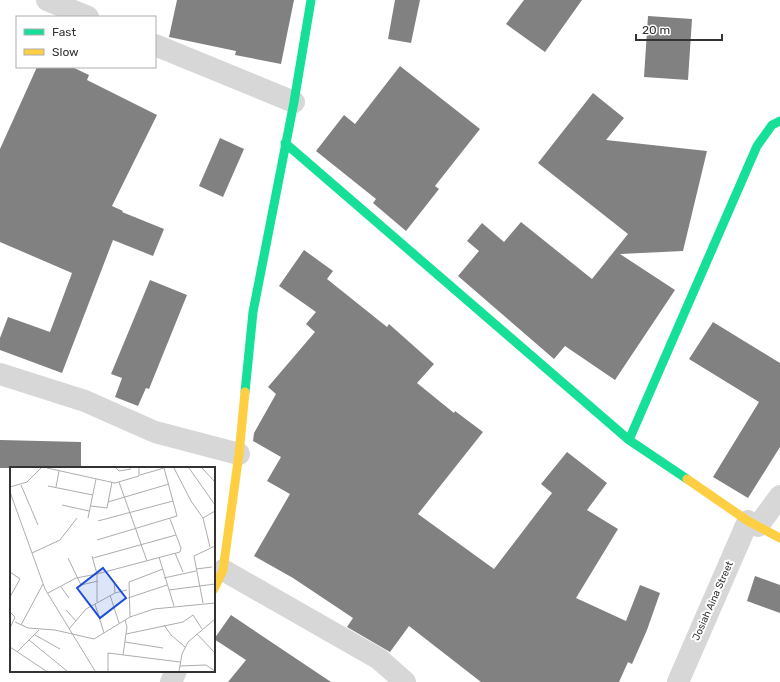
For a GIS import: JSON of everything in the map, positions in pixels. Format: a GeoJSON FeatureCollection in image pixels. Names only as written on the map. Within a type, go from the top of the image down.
{"type":"FeatureCollection","features":[{"type":"Feature","properties":{"kind":"street"},"geometry":{"type":"LineString","coordinates":[[47,0],[86,16]]}},
{"type":"Feature","properties":{"kind":"street"},"geometry":{"type":"LineString","coordinates":[[311,0],[294,102],[252,312],[239,454],[218,580],[379,659],[405,682]]}},
{"type":"Feature","properties":{"kind":"street"},"geometry":{"type":"LineString","coordinates":[[156,45],[294,102]]}},
{"type":"Feature","properties":{"kind":"street"},"geometry":{"type":"LineString","coordinates":[[629,440],[756,146],[772,125],[780,121]]}},
{"type":"Feature","properties":{"kind":"street"},"geometry":{"type":"LineString","coordinates":[[285,143],[629,440],[753,523],[780,538]]}},
{"type":"Feature","properties":{"kind":"street"},"geometry":{"type":"LineString","coordinates":[[0,374],[85,401],[155,432],[239,454]]}},
{"type":"Feature","properties":{"kind":"street","name":"Josiah Aina Street"},"geometry":{"type":"LineString","coordinates":[[678,682],[753,523],[780,496]]}},
{"type":"Feature","properties":{"kind":"street"},"geometry":{"type":"LineString","coordinates":[[171,682],[176,672]]}},
{"type":"Feature","properties":{"kind":"building"},"geometry":{"type":"Polygon","coordinates":[[[177,0],[294,0],[281,64],[235,55],[236,51],[169,37],[177,0]]]}},
{"type":"Feature","properties":{"kind":"building"},"geometry":{"type":"Polygon","coordinates":[[[395,0],[420,0],[411,43],[388,39],[395,0]]]}},
{"type":"Feature","properties":{"kind":"building"},"geometry":{"type":"Polygon","coordinates":[[[524,0],[582,0],[545,52],[506,24],[524,0]]]}},
{"type":"Feature","properties":{"kind":"building"},"geometry":{"type":"Polygon","coordinates":[[[648,16],[692,19],[688,80],[644,77],[648,16]]]}},
{"type":"Feature","properties":{"kind":"building"},"geometry":{"type":"Polygon","coordinates":[[[400,66],[480,129],[435,186],[439,189],[406,231],[373,203],[376,199],[316,151],[344,115],[355,124],[400,66]]]}},
{"type":"Feature","properties":{"kind":"building"},"geometry":{"type":"Polygon","coordinates":[[[37,68],[74,68],[89,75],[87,80],[157,115],[112,206],[123,211],[122,212],[164,229],[153,256],[113,240],[62,373],[0,350],[0,338],[8,317],[50,332],[72,273],[0,242],[0,149],[37,68]]]}},
{"type":"Feature","properties":{"kind":"building"},"geometry":{"type":"Polygon","coordinates":[[[593,93],[624,118],[606,140],[707,151],[683,251],[620,254],[675,290],[615,380],[565,346],[554,359],[458,276],[479,251],[467,241],[482,223],[504,242],[521,222],[592,279],[628,234],[538,163],[593,93]]]}},
{"type":"Feature","properties":{"kind":"building"},"geometry":{"type":"Polygon","coordinates":[[[220,138],[244,149],[223,197],[199,186],[220,138]]]}},
{"type":"Feature","properties":{"kind":"building"},"geometry":{"type":"Polygon","coordinates":[[[304,250],[333,271],[327,279],[387,327],[389,324],[434,364],[417,383],[454,413],[455,411],[483,432],[418,514],[494,569],[552,493],[541,484],[567,452],[607,483],[587,510],[618,529],[576,598],[626,621],[640,585],[660,593],[647,630],[632,664],[628,662],[619,682],[481,682],[409,626],[390,652],[347,627],[353,618],[293,578],[254,556],[290,494],[267,481],[281,457],[253,441],[254,433],[276,394],[268,387],[315,332],[306,324],[316,312],[279,286],[304,250]]]}},
{"type":"Feature","properties":{"kind":"building"},"geometry":{"type":"Polygon","coordinates":[[[150,280],[187,295],[149,389],[146,388],[138,406],[115,397],[122,378],[111,374],[150,280]]]}},
{"type":"Feature","properties":{"kind":"building"},"geometry":{"type":"Polygon","coordinates":[[[713,322],[780,363],[780,447],[748,498],[713,477],[759,402],[689,359],[713,322]]]}},
{"type":"Feature","properties":{"kind":"building"},"geometry":{"type":"Polygon","coordinates":[[[0,440],[81,442],[81,467],[0,468],[0,440]]]}},
{"type":"Feature","properties":{"kind":"building"},"geometry":{"type":"Polygon","coordinates":[[[755,576],[780,585],[780,613],[747,601],[755,576]]]}},
{"type":"Feature","properties":{"kind":"building"},"geometry":{"type":"Polygon","coordinates":[[[231,615],[331,682],[228,682],[246,660],[215,640],[231,615]]]}},
{"type":"Feature","properties":{"kind":"traffic: fast"},"geometry":{"type":"LineString","coordinates":[[245,392],[253,312],[294,102],[311,0]]}},
{"type":"Feature","properties":{"kind":"traffic: fast"},"geometry":{"type":"LineString","coordinates":[[629,440],[757,146],[772,125],[780,121]]}},
{"type":"Feature","properties":{"kind":"traffic: fast"},"geometry":{"type":"LineString","coordinates":[[285,143],[629,440],[687,479]]}},
{"type":"Feature","properties":{"kind":"traffic: slow"},"geometry":{"type":"LineString","coordinates":[[215,587],[223,570],[239,454],[245,392]]}},
{"type":"Feature","properties":{"kind":"traffic: slow"},"geometry":{"type":"LineString","coordinates":[[687,479],[748,521],[780,538]]}}]}
